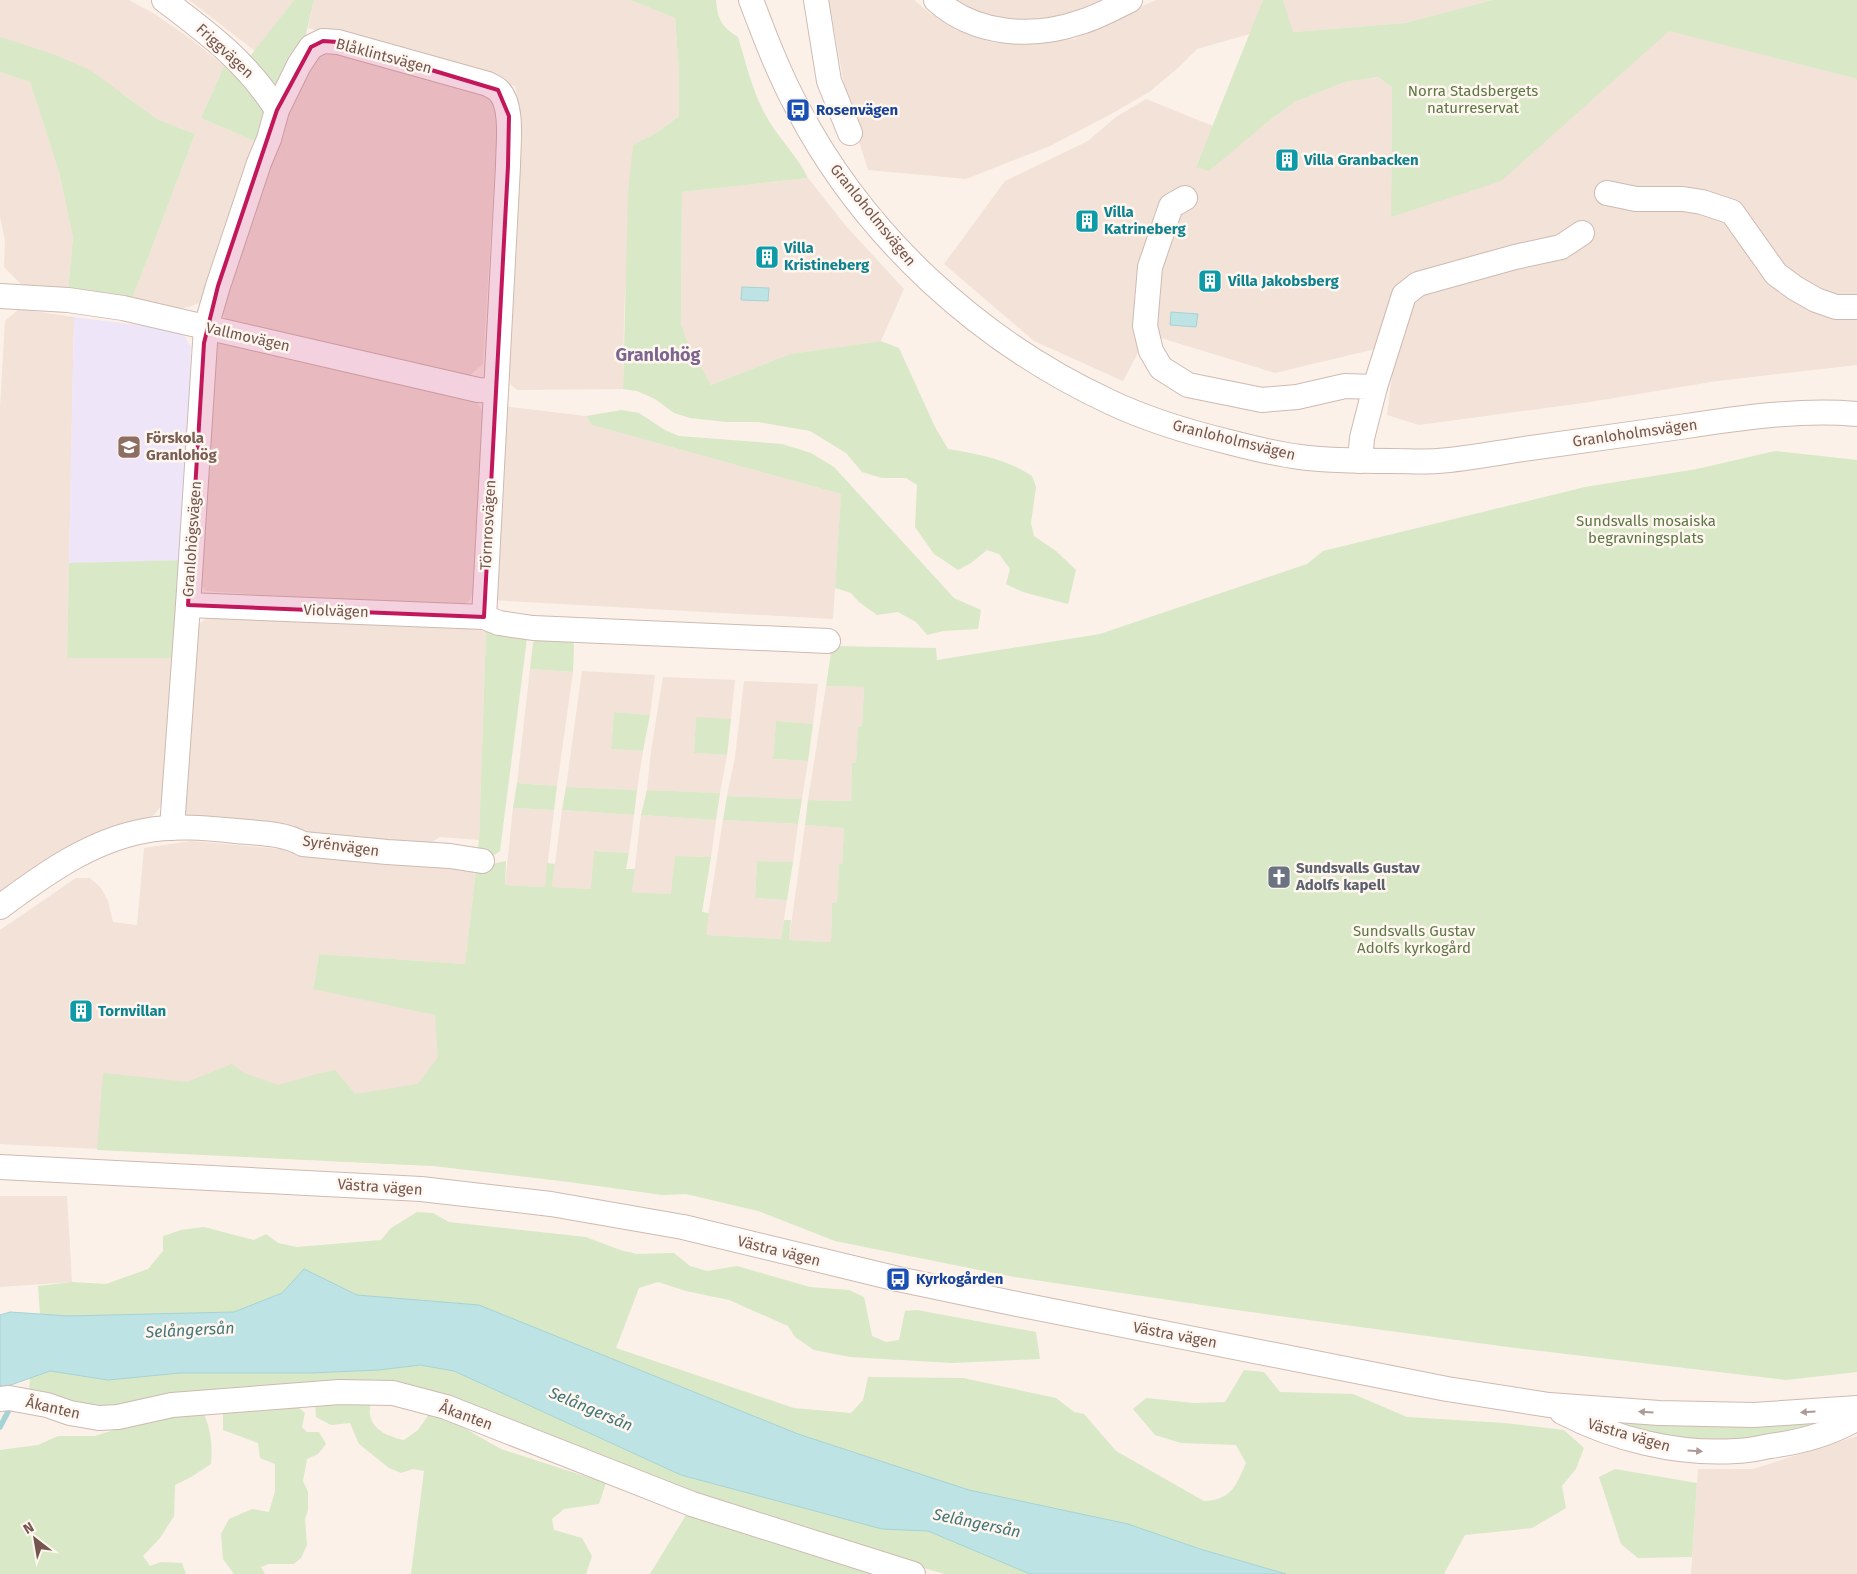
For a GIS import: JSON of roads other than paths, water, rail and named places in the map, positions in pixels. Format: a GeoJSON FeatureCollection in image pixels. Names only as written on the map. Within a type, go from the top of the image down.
{"type":"FeatureCollection","features":[{"type":"Feature","properties":{"kind":"street","name":"Friggvägen"},"geometry":{"type":"LineString","coordinates":[[164,0],[216,40],[247,70],[263,88],[277,110]]}},
{"type":"Feature","properties":{"kind":"street","name":"Granloholmsvägen"},"geometry":{"type":"LineString","coordinates":[[752,0],[766,40],[786,86],[809,130],[830,164],[855,198],[900,252],[934,285],[968,313],[1011,344],[1059,376],[1132,412],[1195,434],[1253,448],[1299,457],[1360,461],[1436,461],[1790,413],[1856,413]]}},
{"type":"Feature","properties":{"kind":"street"},"geometry":{"type":"LineString","coordinates":[[816,0],[829,81],[850,133]]}},
{"type":"Feature","properties":{"kind":"street"},"geometry":{"type":"LineString","coordinates":[[936,0],[948,11],[977,24],[1008,32],[1042,32],[1081,22],[1130,0]]}},
{"type":"Feature","properties":{"kind":"street","name":"Blåklintsvägen"},"geometry":{"type":"LineString","coordinates":[[277,110],[299,65],[311,47],[323,41],[338,42],[435,69],[488,84],[498,90]]}},
{"type":"Feature","properties":{"kind":"street","name":"Törnrosvägen"},"geometry":{"type":"LineString","coordinates":[[484,617],[508,166],[509,116],[504,99],[498,90]]}},
{"type":"Feature","properties":{"kind":"street","name":"Granlohögsvägen"},"geometry":{"type":"LineString","coordinates":[[172,828],[206,327],[277,110]]}},
{"type":"Feature","properties":{"kind":"street"},"geometry":{"type":"LineString","coordinates":[[1607,193],[1636,199],[1683,199],[1702,202],[1732,212],[1776,274],[1816,300],[1836,307],[1857,307]]}},
{"type":"Feature","properties":{"kind":"street"},"geometry":{"type":"LineString","coordinates":[[1185,198],[1171,206],[1150,267],[1145,326],[1151,350],[1161,368],[1188,385],[1262,400],[1297,397],[1345,386],[1375,387]]}},
{"type":"Feature","properties":{"kind":"street"},"geometry":{"type":"LineString","coordinates":[[1360,461],[1362,438],[1375,387],[1404,295],[1418,284],[1515,257],[1561,247],[1582,233]]}},
{"type":"Feature","properties":{"kind":"street","name":"Vallmovägen"},"geometry":{"type":"LineString","coordinates":[[0,296],[68,300],[123,308],[478,390],[495,391]]}},
{"type":"Feature","properties":{"kind":"street","name":"Violvägen"},"geometry":{"type":"LineString","coordinates":[[188,605],[484,617]]}},
{"type":"Feature","properties":{"kind":"street"},"geometry":{"type":"LineString","coordinates":[[484,617],[499,623],[533,628],[828,641]]}},
{"type":"Feature","properties":{"kind":"street","name":"Syrénvägen"},"geometry":{"type":"LineString","coordinates":[[0,908],[36,881],[83,852],[119,837],[145,831],[172,828],[261,834],[293,838],[303,844],[450,856],[482,861]]}},
{"type":"Feature","properties":{"kind":"street","name":"Västra vägen"},"geometry":{"type":"LineString","coordinates":[[0,1167],[421,1189],[551,1204],[683,1227],[898,1280],[1017,1304],[1447,1389],[1549,1405],[1658,1413],[1754,1415],[1857,1408]]}},
{"type":"Feature","properties":{"kind":"street","name":"Åkanten"},"geometry":{"type":"LineString","coordinates":[[0,1398],[10,1398],[98,1418],[118,1417],[172,1405],[340,1392],[393,1393],[446,1407],[692,1504],[913,1574]]}},
{"type":"Feature","properties":{"kind":"street","name":"Västra vägen"},"geometry":{"type":"LineString","coordinates":[[1549,1405],[1580,1421],[1622,1435],[1662,1447],[1695,1451],[1736,1451],[1791,1443],[1846,1425],[1857,1418]]}},
{"type":"Feature","properties":{"kind":"water"},"geometry":{"type":"Polygon","coordinates":[[[742,287],[769,288],[768,301],[741,300],[742,287]]]}},
{"type":"Feature","properties":{"kind":"water"},"geometry":{"type":"Polygon","coordinates":[[[1171,312],[1198,314],[1196,327],[1170,325],[1171,312]]]}},
{"type":"Feature","properties":{"kind":"water","name":"Selångersån"},"geometry":{"type":"Polygon","coordinates":[[[304,1269],[357,1295],[479,1305],[798,1434],[969,1490],[1128,1524],[1200,1549],[1286,1574],[1030,1574],[928,1531],[882,1529],[681,1475],[454,1371],[420,1365],[379,1370],[311,1373],[180,1373],[108,1380],[50,1371],[5,1387],[0,1386],[0,1315],[10,1312],[68,1316],[234,1312],[282,1293],[304,1269]]]}},
{"type":"Feature","properties":{"kind":"waterway"},"geometry":{"type":"LineString","coordinates":[[0,1427],[10,1408]]}},
{"type":"Feature","properties":{"kind":"place","name":"Rosenvägen"},"geometry":{"type":"Point","coordinates":[798,110]}},
{"type":"Feature","properties":{"kind":"place","name":"Villa Granbacken"},"geometry":{"type":"Point","coordinates":[1287,160]}},
{"type":"Feature","properties":{"kind":"place","name":"Villa Katrineberg"},"geometry":{"type":"Point","coordinates":[1087,221]}},
{"type":"Feature","properties":{"kind":"place","name":"Villa Kristineberg"},"geometry":{"type":"Point","coordinates":[767,257]}},
{"type":"Feature","properties":{"kind":"place","name":"Villa Jakobsberg"},"geometry":{"type":"Point","coordinates":[1210,281]}},
{"type":"Feature","properties":{"kind":"place","name":"Förskola Granlohög"},"geometry":{"type":"Point","coordinates":[129,447]}},
{"type":"Feature","properties":{"kind":"place","name":"Sundsvalls Gustav Adolfs kapell"},"geometry":{"type":"Point","coordinates":[1279,877]}},
{"type":"Feature","properties":{"kind":"place","name":"Tornvillan"},"geometry":{"type":"Point","coordinates":[81,1011]}},
{"type":"Feature","properties":{"kind":"place","name":"Kyrkogården"},"geometry":{"type":"Point","coordinates":[898,1279]}},
{"type":"Feature","properties":{"kind":"district","name":"Granlohög"},"geometry":{"type":"Point","coordinates":[658,355]}},
{"type":"Feature","properties":{"kind":"park label","name":"Norra Stadsbergets naturreservat"},"geometry":{"type":"Point","coordinates":[1473,100]}},
{"type":"Feature","properties":{"kind":"park label","name":"Sundsvalls mosaiska begravningsplats"},"geometry":{"type":"Point","coordinates":[1646,530]}},
{"type":"Feature","properties":{"kind":"park label","name":"Sundsvalls Gustav Adolfs kyrkogård"},"geometry":{"type":"Point","coordinates":[1414,940]}}]}
